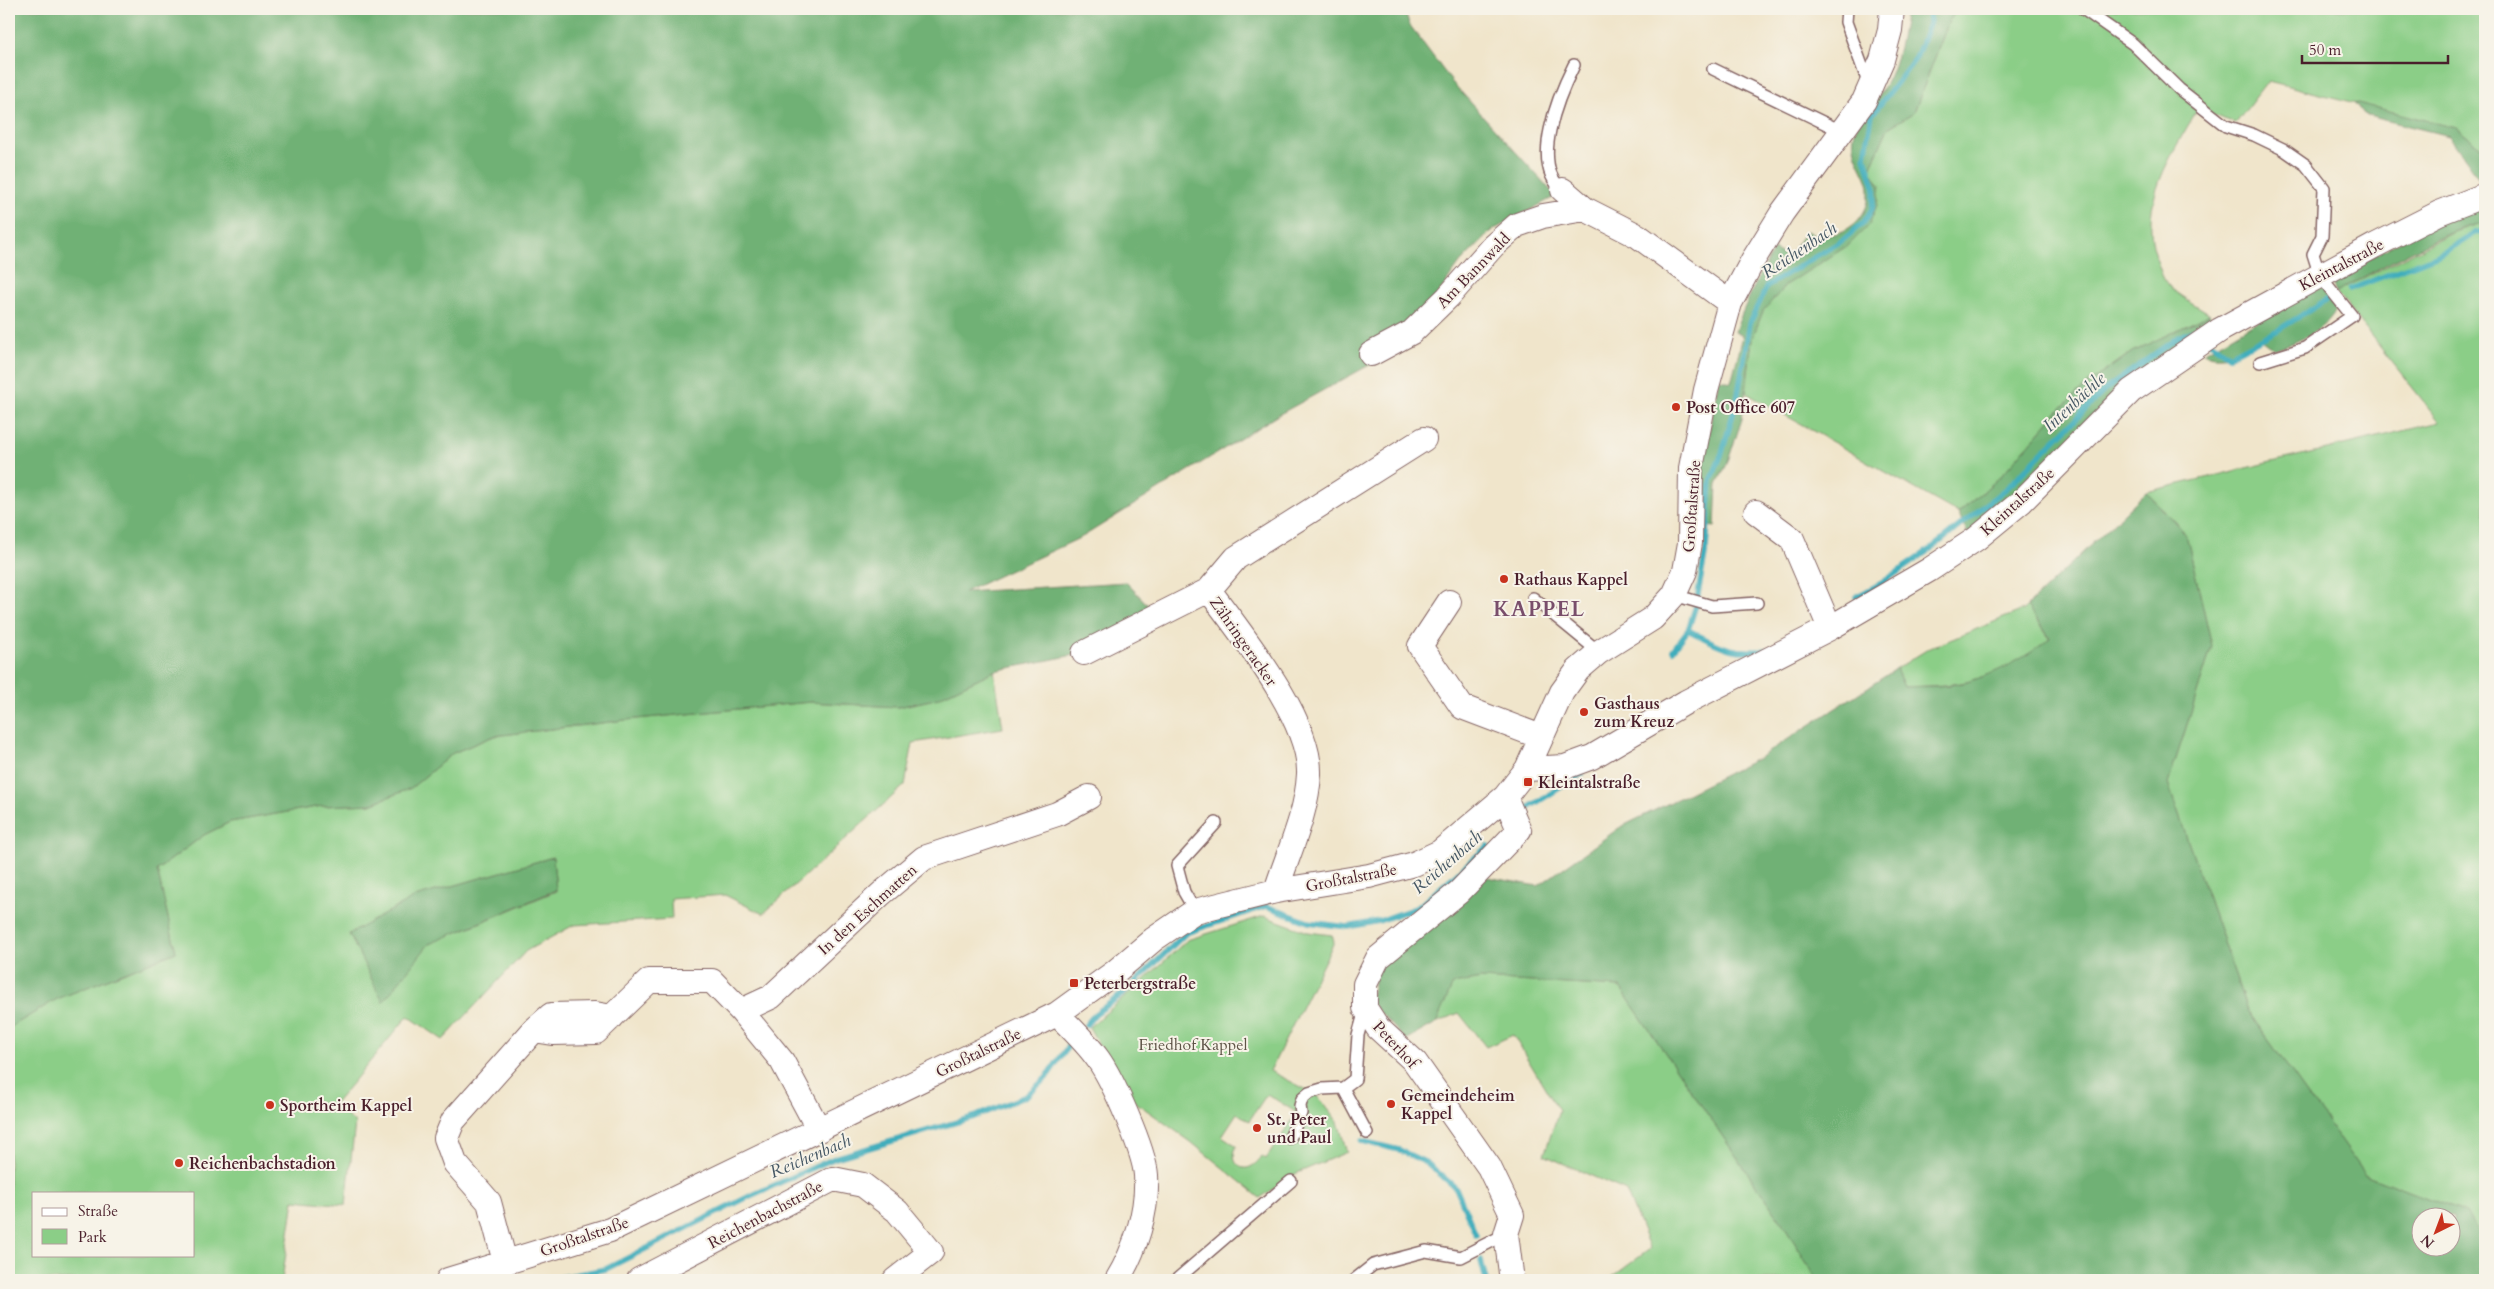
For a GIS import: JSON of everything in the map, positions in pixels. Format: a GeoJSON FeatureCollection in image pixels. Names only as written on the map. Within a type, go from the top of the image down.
{"type":"FeatureCollection","features":[{"type":"Feature","properties":{"kind":"street","name":"Großtalstraße"},"geometry":{"type":"LineString","coordinates":[[448,1280],[610,1230],[819,1130],[1070,1027],[1116,972],[1154,939],[1195,911],[1276,891],[1369,876],[1414,864],[1440,852],[1510,809],[1526,769],[1562,692],[1578,670],[1599,652],[1683,597],[1690,543],[1691,468],[1706,390],[1730,303],[1753,260],[1782,213],[1843,132],[1870,88],[1882,60],[1890,30],[1892,9]]}},
{"type":"Feature","properties":{"kind":"street"},"geometry":{"type":"LineString","coordinates":[[1563,190],[1585,209],[1638,236],[1730,303]]}},
{"type":"Feature","properties":{"kind":"street","name":"Kleintalstraße"},"geometry":{"type":"LineString","coordinates":[[1526,769],[1565,766],[1592,758],[1686,702],[1830,628],[1929,570],[1976,539],[2021,502],[2131,391],[2220,330],[2439,213],[2485,194]]}},
{"type":"Feature","properties":{"kind":"street","name":"Am Bannwald"},"geometry":{"type":"LineString","coordinates":[[1372,354],[1412,332],[1448,297],[1493,246],[1517,224],[1543,216],[1585,209]]}},
{"type":"Feature","properties":{"kind":"street","name":"Zähringeracker"},"geometry":{"type":"LineString","coordinates":[[1084,653],[1208,590],[1236,558],[1424,439]]}},
{"type":"Feature","properties":{"kind":"street"},"geometry":{"type":"LineString","coordinates":[[1756,512],[1792,539],[1830,628]]}},
{"type":"Feature","properties":{"kind":"street","name":"Zähringeracker"},"geometry":{"type":"LineString","coordinates":[[1208,590],[1266,667],[1302,734],[1309,772],[1307,791],[1276,891]]}},
{"type":"Feature","properties":{"kind":"street"},"geometry":{"type":"LineString","coordinates":[[1449,602],[1420,646],[1462,707],[1541,737]]}},
{"type":"Feature","properties":{"kind":"street","name":"In den Eschmatten"},"geometry":{"type":"LineString","coordinates":[[741,1011],[771,997],[881,894],[924,858],[1057,814],[1089,797]]}},
{"type":"Feature","properties":{"kind":"street","name":"Peterhof"},"geometry":{"type":"LineString","coordinates":[[1510,809],[1519,830],[1459,892],[1378,958],[1364,984],[1365,1008],[1378,1028],[1415,1062],[1489,1168],[1512,1216],[1506,1234],[1511,1273]]}},
{"type":"Feature","properties":{"kind":"street"},"geometry":{"type":"LineString","coordinates":[[504,1262],[489,1202],[455,1163],[446,1138],[453,1121],[534,1030],[551,1015],[595,1014],[612,1017],[648,982],[712,981],[741,1011],[782,1061],[819,1130]]}},
{"type":"Feature","properties":{"kind":"street"},"geometry":{"type":"LineString","coordinates":[[1070,1027],[1099,1060],[1134,1134],[1146,1174],[1139,1229],[1127,1264],[1117,1280]]}},
{"type":"Feature","properties":{"kind":"street","name":"Reichenbachstraße"},"geometry":{"type":"LineString","coordinates":[[639,1280],[834,1179],[863,1185],[897,1212],[931,1252],[895,1280]]}},
{"type":"Feature","properties":{"kind":"lane"},"geometry":{"type":"LineString","coordinates":[[1847,9],[1846,22],[1870,88]]}},
{"type":"Feature","properties":{"kind":"lane"},"geometry":{"type":"LineString","coordinates":[[2083,9],[2133,44],[2180,89],[2226,126],[2254,134],[2283,149],[2306,165],[2324,188],[2322,236],[2312,254],[2320,276],[2352,316],[2305,348],[2260,362]]}},
{"type":"Feature","properties":{"kind":"lane"},"geometry":{"type":"LineString","coordinates":[[1563,190],[1554,184],[1549,164],[1550,129],[1563,88],[1574,65]]}},
{"type":"Feature","properties":{"kind":"lane"},"geometry":{"type":"LineString","coordinates":[[1713,69],[1843,132]]}},
{"type":"Feature","properties":{"kind":"lane"},"geometry":{"type":"LineString","coordinates":[[1683,597],[1709,605],[1757,604]]}},
{"type":"Feature","properties":{"kind":"lane"},"geometry":{"type":"LineString","coordinates":[[1533,598],[1599,652]]}},
{"type":"Feature","properties":{"kind":"lane"},"geometry":{"type":"LineString","coordinates":[[1195,911],[1184,892],[1177,866],[1216,823]]}},
{"type":"Feature","properties":{"kind":"lane"},"geometry":{"type":"LineString","coordinates":[[1290,1138],[1301,1114],[1300,1106],[1302,1099],[1309,1093],[1322,1089],[1343,1088],[1355,1079],[1358,1035],[1365,1008]]}},
{"type":"Feature","properties":{"kind":"lane"},"geometry":{"type":"LineString","coordinates":[[1343,1088],[1367,1133]]}},
{"type":"Feature","properties":{"kind":"lane"},"geometry":{"type":"LineString","coordinates":[[1176,1280],[1291,1181]]}},
{"type":"Feature","properties":{"kind":"lane"},"geometry":{"type":"LineString","coordinates":[[1354,1280],[1373,1265],[1426,1251],[1461,1257],[1506,1234]]}},
{"type":"Feature","properties":{"kind":"green space"},"geometry":{"type":"Polygon","coordinates":[[[9,9],[1404,9],[1409,24],[1452,82],[1556,196],[1491,231],[1460,263],[1431,304],[1375,362],[1278,415],[1084,536],[964,592],[1126,582],[1150,607],[1079,654],[994,671],[935,699],[898,707],[810,702],[626,720],[494,736],[453,753],[411,788],[371,804],[322,806],[230,822],[204,835],[157,870],[176,952],[57,999],[9,1028],[9,9]]]}},
{"type":"Feature","properties":{"kind":"green space"},"geometry":{"type":"Polygon","coordinates":[[[1906,9],[1958,9],[1949,21],[1914,112],[1888,128],[1870,169],[1880,186],[1877,205],[1869,225],[1850,244],[1786,285],[1763,311],[1752,339],[1742,419],[1727,464],[1717,484],[1715,527],[1700,525],[1702,468],[1719,379],[1731,382],[1743,336],[1735,332],[1739,321],[1774,249],[1788,257],[1806,231],[1817,235],[1839,233],[1849,228],[1864,212],[1868,201],[1869,189],[1854,148],[1855,131],[1884,88],[1891,74],[1899,47],[1906,9]]]}},
{"type":"Feature","properties":{"kind":"green space"},"geometry":{"type":"Polygon","coordinates":[[[1958,9],[2485,9],[2485,150],[2456,128],[2268,81],[2236,123],[2197,110],[2160,180],[2154,198],[2151,217],[2152,237],[2156,257],[2168,285],[2210,314],[2132,352],[2090,382],[2061,408],[1999,478],[1958,513],[1746,393],[1752,339],[1763,311],[1786,285],[1850,244],[1869,225],[1880,186],[1870,169],[1888,128],[1914,112],[1949,21],[1958,9]]]}},
{"type":"Feature","properties":{"kind":"green space"},"geometry":{"type":"Polygon","coordinates":[[[2354,102],[2456,128],[2485,150],[2485,181],[2478,177],[2449,136],[2364,115],[2354,102]]]}},
{"type":"Feature","properties":{"kind":"green space"},"geometry":{"type":"Polygon","coordinates":[[[2485,206],[2485,224],[2474,225],[2435,240],[2336,292],[2333,285],[2334,278],[2438,220],[2485,206]]]}},
{"type":"Feature","properties":{"kind":"green space"},"geometry":{"type":"Polygon","coordinates":[[[2480,223],[2485,224],[2485,1241],[2462,1212],[2462,1206],[2447,1206],[2364,1174],[2247,1010],[2168,784],[2212,646],[2186,534],[2146,492],[2440,422],[2336,292],[2454,232],[2480,223]]]}},
{"type":"Feature","properties":{"kind":"green space"},"geometry":{"type":"Polygon","coordinates":[[[2320,284],[2337,308],[2325,323],[2310,334],[2274,349],[2262,340],[2233,354],[2219,356],[2203,353],[2320,284]]]}},
{"type":"Feature","properties":{"kind":"green space"},"geometry":{"type":"Polygon","coordinates":[[[2210,314],[2215,324],[1969,536],[1958,513],[1999,478],[2061,408],[2090,382],[2132,352],[2210,314]]]}},
{"type":"Feature","properties":{"kind":"green space"},"geometry":{"type":"Polygon","coordinates":[[[2146,492],[2186,534],[2212,646],[2168,784],[2247,1010],[2364,1174],[2448,1206],[2412,1206],[2412,1256],[2462,1256],[2462,1211],[2485,1241],[2485,1280],[1817,1280],[1787,1230],[1620,987],[1481,979],[1453,984],[1436,1023],[1406,1040],[1370,1002],[1377,967],[1487,877],[1538,886],[1619,828],[1759,758],[1896,669],[1904,687],[1952,685],[1967,682],[2011,664],[2050,638],[2027,606],[2146,492]]]}},
{"type":"Feature","properties":{"kind":"green space"},"geometry":{"type":"Polygon","coordinates":[[[2027,606],[2050,639],[2031,653],[1999,671],[1966,682],[1904,687],[1896,669],[1928,649],[2023,610],[2027,606]]]}},
{"type":"Feature","properties":{"kind":"green space"},"geometry":{"type":"Polygon","coordinates":[[[994,671],[1003,728],[913,743],[905,785],[763,914],[725,895],[671,899],[672,919],[574,925],[526,951],[443,1040],[408,1016],[334,1105],[355,1123],[346,1205],[294,1200],[282,1280],[9,1280],[9,1028],[57,999],[176,952],[157,870],[204,835],[230,822],[322,806],[371,804],[411,788],[453,753],[494,736],[626,720],[810,702],[898,707],[935,699],[994,671]],[[553,857],[415,897],[429,944],[556,891],[553,857]]]}},
{"type":"Feature","properties":{"kind":"green space"},"geometry":{"type":"Polygon","coordinates":[[[553,857],[556,890],[429,944],[383,1002],[349,934],[415,897],[553,857]]]}},
{"type":"Feature","properties":{"kind":"green space","name":"Friedhof Kappel"},"geometry":{"type":"Polygon","coordinates":[[[1264,916],[1308,932],[1332,935],[1334,942],[1270,1071],[1317,1095],[1338,1122],[1347,1152],[1295,1174],[1260,1198],[1191,1142],[1127,1096],[1089,1027],[1132,991],[1187,940],[1264,916]],[[1267,1094],[1249,1121],[1237,1113],[1222,1136],[1237,1146],[1234,1158],[1236,1163],[1244,1168],[1256,1163],[1262,1156],[1266,1159],[1297,1113],[1267,1094]]]}},
{"type":"Feature","properties":{"kind":"green space"},"geometry":{"type":"Polygon","coordinates":[[[1481,979],[1620,987],[1787,1230],[1817,1280],[1608,1280],[1650,1249],[1626,1191],[1544,1155],[1559,1111],[1513,1035],[1486,1047],[1459,1013],[1436,1023],[1452,984],[1481,979]]]}},
{"type":"Feature","properties":{"kind":"waterway","name":"Reichenbach"},"geometry":{"type":"LineString","coordinates":[[1673,650],[1688,630],[1696,605],[1706,549],[1711,481],[1722,453],[1737,400],[1750,323],[1767,286],[1843,240],[1864,222],[1872,209],[1875,189],[1865,157],[1872,115],[1916,58],[1930,21],[1927,9]]}},
{"type":"Feature","properties":{"kind":"waterway","name":"Intenbächle"},"geometry":{"type":"LineString","coordinates":[[2351,289],[2441,254],[2474,233],[2485,231]]}},
{"type":"Feature","properties":{"kind":"waterway","name":"Intenbächle"},"geometry":{"type":"LineString","coordinates":[[2212,343],[2229,356],[2278,330],[2326,300]]}},
{"type":"Feature","properties":{"kind":"waterway","name":"Intenbächle"},"geometry":{"type":"LineString","coordinates":[[1856,597],[1882,583],[1932,548],[2009,486],[2106,389],[2177,338],[2195,330],[2203,336]]}},
{"type":"Feature","properties":{"kind":"waterway","name":"Intenbächle"},"geometry":{"type":"LineString","coordinates":[[1688,630],[1725,648],[1743,651],[1766,650]]}},
{"type":"Feature","properties":{"kind":"waterway","name":"Reichenbach"},"geometry":{"type":"LineString","coordinates":[[1528,808],[1582,774]]}},
{"type":"Feature","properties":{"kind":"waterway","name":"Reichenbach"},"geometry":{"type":"LineString","coordinates":[[1086,1025],[1095,1014],[1124,993],[1186,933],[1266,906],[1308,922],[1348,927],[1379,921],[1418,907],[1488,846]]}},
{"type":"Feature","properties":{"kind":"waterway","name":"Reichenbach"},"geometry":{"type":"LineString","coordinates":[[547,1280],[606,1269],[748,1197],[835,1158],[974,1117],[1026,1096],[1046,1078],[1071,1042]]}},
{"type":"Feature","properties":{"kind":"waterway"},"geometry":{"type":"LineString","coordinates":[[1362,1141],[1399,1150],[1427,1163],[1456,1188],[1476,1235]]}},
{"type":"Feature","properties":{"kind":"waterway"},"geometry":{"type":"LineString","coordinates":[[1481,1261],[1486,1280]]}},
{"type":"Feature","properties":{"kind":"place","name":"Post Office 607"},"geometry":{"type":"Point","coordinates":[1676,407]}},
{"type":"Feature","properties":{"kind":"place","name":"Rathaus Kappel"},"geometry":{"type":"Point","coordinates":[1504,579]}},
{"type":"Feature","properties":{"kind":"place","name":"Gasthaus zum Kreuz"},"geometry":{"type":"Point","coordinates":[1584,712]}},
{"type":"Feature","properties":{"kind":"place","name":"Kleintalstraße"},"geometry":{"type":"Point","coordinates":[1528,782]}},
{"type":"Feature","properties":{"kind":"place","name":"Peterbergstraße"},"geometry":{"type":"Point","coordinates":[1074,983]}},
{"type":"Feature","properties":{"kind":"place","name":"Gemeindeheim Kappel"},"geometry":{"type":"Point","coordinates":[1391,1104]}},
{"type":"Feature","properties":{"kind":"place","name":"Sportheim Kappel"},"geometry":{"type":"Point","coordinates":[270,1105]}},
{"type":"Feature","properties":{"kind":"place","name":"St. Peter und Paul"},"geometry":{"type":"Point","coordinates":[1257,1128]}},
{"type":"Feature","properties":{"kind":"place","name":"Reichenbachstadion"},"geometry":{"type":"Point","coordinates":[179,1163]}},
{"type":"Feature","properties":{"kind":"district","name":"KAPPEL"},"geometry":{"type":"Point","coordinates":[1539,609]}}]}
